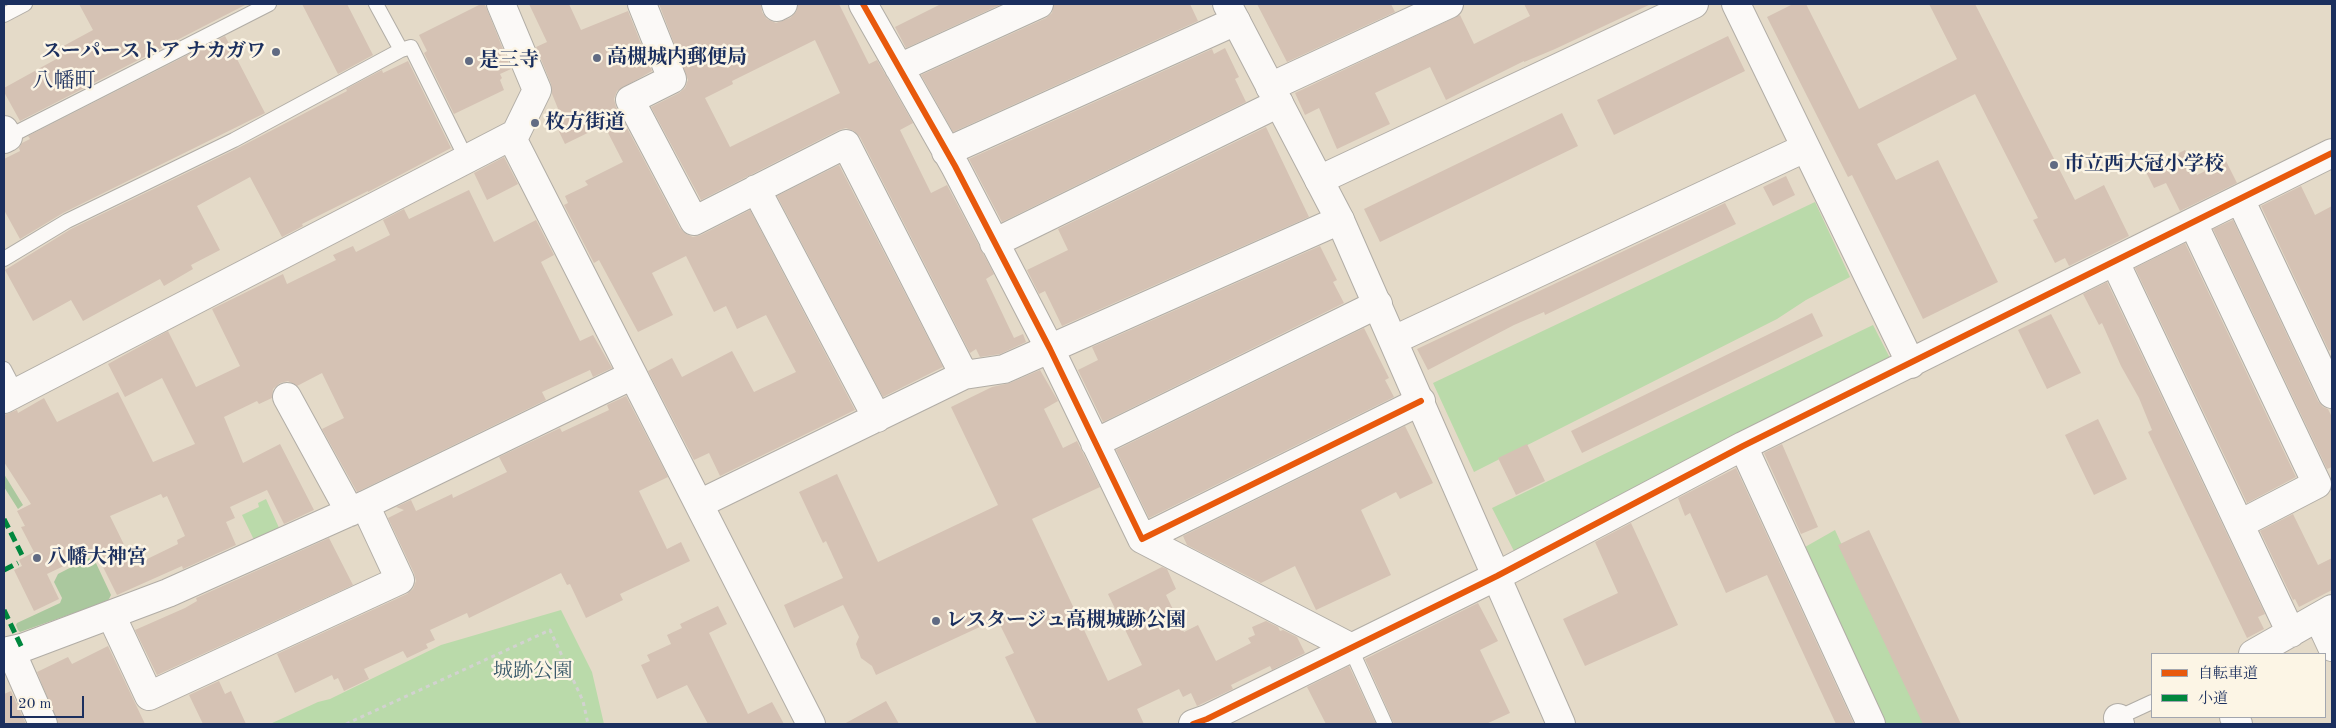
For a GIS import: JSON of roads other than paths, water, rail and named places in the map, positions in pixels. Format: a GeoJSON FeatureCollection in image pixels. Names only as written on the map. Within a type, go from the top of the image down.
{"type":"FeatureCollection","features":[{"type":"Feature","properties":{"kind":"street"},"geometry":{"type":"LineString","coordinates":[[8,387],[516,133],[536,90],[501,4]]}},
{"type":"Feature","properties":{"kind":"street"},"geometry":{"type":"LineString","coordinates":[[642,4],[672,79],[630,100],[694,221],[846,144],[964,375]]}},
{"type":"Feature","properties":{"kind":"street"},"geometry":{"type":"LineString","coordinates":[[776,4],[777,7],[783,4]]}},
{"type":"Feature","properties":{"kind":"street"},"geometry":{"type":"LineString","coordinates":[[863,4],[946,152],[1050,348],[1142,539],[1350,647]]}},
{"type":"Feature","properties":{"kind":"street"},"geometry":{"type":"LineString","coordinates":[[899,68],[1039,4]]}},
{"type":"Feature","properties":{"kind":"street"},"geometry":{"type":"LineString","coordinates":[[994,242],[1449,4]]}},
{"type":"Feature","properties":{"kind":"street"},"geometry":{"type":"LineString","coordinates":[[1319,180],[1694,4]]}},
{"type":"Feature","properties":{"kind":"street"},"geometry":{"type":"LineString","coordinates":[[1736,4],[1911,364]]}},
{"type":"Feature","properties":{"kind":"street"},"geometry":{"type":"LineString","coordinates":[[946,152],[1231,12],[1340,220],[1561,724]]}},
{"type":"Feature","properties":{"kind":"street"},"geometry":{"type":"LineString","coordinates":[[511,136],[811,724]]}},
{"type":"Feature","properties":{"kind":"street"},"geometry":{"type":"LineString","coordinates":[[1394,340],[1806,148]]}},
{"type":"Feature","properties":{"kind":"street"},"geometry":{"type":"LineString","coordinates":[[1193,724],[1216,715],[1350,647],[1497,576],[1742,446],[2332,154]]}},
{"type":"Feature","properties":{"kind":"street"},"geometry":{"type":"LineString","coordinates":[[756,189],[877,418]]}},
{"type":"Feature","properties":{"kind":"street"},"geometry":{"type":"LineString","coordinates":[[2240,199],[2332,394]]}},
{"type":"Feature","properties":{"kind":"street"},"geometry":{"type":"LineString","coordinates":[[698,504],[964,375],[1004,369],[1340,220]]}},
{"type":"Feature","properties":{"kind":"street"},"geometry":{"type":"LineString","coordinates":[[2193,223],[2317,484],[2240,524]]}},
{"type":"Feature","properties":{"kind":"street"},"geometry":{"type":"LineString","coordinates":[[2115,262],[2291,633]]}},
{"type":"Feature","properties":{"kind":"street"},"geometry":{"type":"LineString","coordinates":[[1095,443],[1378,304]]}},
{"type":"Feature","properties":{"kind":"street"},"geometry":{"type":"LineString","coordinates":[[43,724],[7,652],[111,615],[357,509],[633,375]]}},
{"type":"Feature","properties":{"kind":"street"},"geometry":{"type":"LineString","coordinates":[[111,615],[149,696],[400,580],[287,397]]}},
{"type":"Feature","properties":{"kind":"street"},"geometry":{"type":"LineString","coordinates":[[1142,539],[1421,401]]}},
{"type":"Feature","properties":{"kind":"street"},"geometry":{"type":"LineString","coordinates":[[1742,446],[1871,724]]}},
{"type":"Feature","properties":{"kind":"street"},"geometry":{"type":"LineString","coordinates":[[2256,653],[2325,613],[2332,647]]}},
{"type":"Feature","properties":{"kind":"lane"},"geometry":{"type":"LineString","coordinates":[[4,15],[25,4]]}},
{"type":"Feature","properties":{"kind":"lane"},"geometry":{"type":"LineString","coordinates":[[5,135],[269,4]]}},
{"type":"Feature","properties":{"kind":"lane"},"geometry":{"type":"LineString","coordinates":[[376,4],[400,50]]}},
{"type":"Feature","properties":{"kind":"lane"},"geometry":{"type":"LineString","coordinates":[[4,259],[67,221],[234,140],[400,50],[411,47],[466,158]]}},
{"type":"Feature","properties":{"kind":"lane"},"geometry":{"type":"LineString","coordinates":[[1350,647],[1386,724]]}},
{"type":"Feature","properties":{"kind":"lane"},"geometry":{"type":"LineString","coordinates":[[2115,722],[2151,703]]}},
{"type":"Feature","properties":{"kind":"place","name":"スーパーストア ナカガワ"},"geometry":{"type":"Point","coordinates":[276,52]}},
{"type":"Feature","properties":{"kind":"place","name":"高槻城内郵便局"},"geometry":{"type":"Point","coordinates":[597,58]}},
{"type":"Feature","properties":{"kind":"place","name":"是三寺"},"geometry":{"type":"Point","coordinates":[469,61]}},
{"type":"Feature","properties":{"kind":"place","name":"枚方街道"},"geometry":{"type":"Point","coordinates":[535,123]}},
{"type":"Feature","properties":{"kind":"place","name":"市立西大冠小学校"},"geometry":{"type":"Point","coordinates":[2054,165]}},
{"type":"Feature","properties":{"kind":"place","name":"八幡大神宮"},"geometry":{"type":"Point","coordinates":[37,558]}},
{"type":"Feature","properties":{"kind":"place","name":"レスタージュ高槻城跡公園"},"geometry":{"type":"Point","coordinates":[936,621]}},
{"type":"Feature","properties":{"kind":"district","name":"八幡町"},"geometry":{"type":"Point","coordinates":[64,81]}},
{"type":"Feature","properties":{"kind":"park label","name":"城跡公園"},"geometry":{"type":"Point","coordinates":[533,672]}}]}
